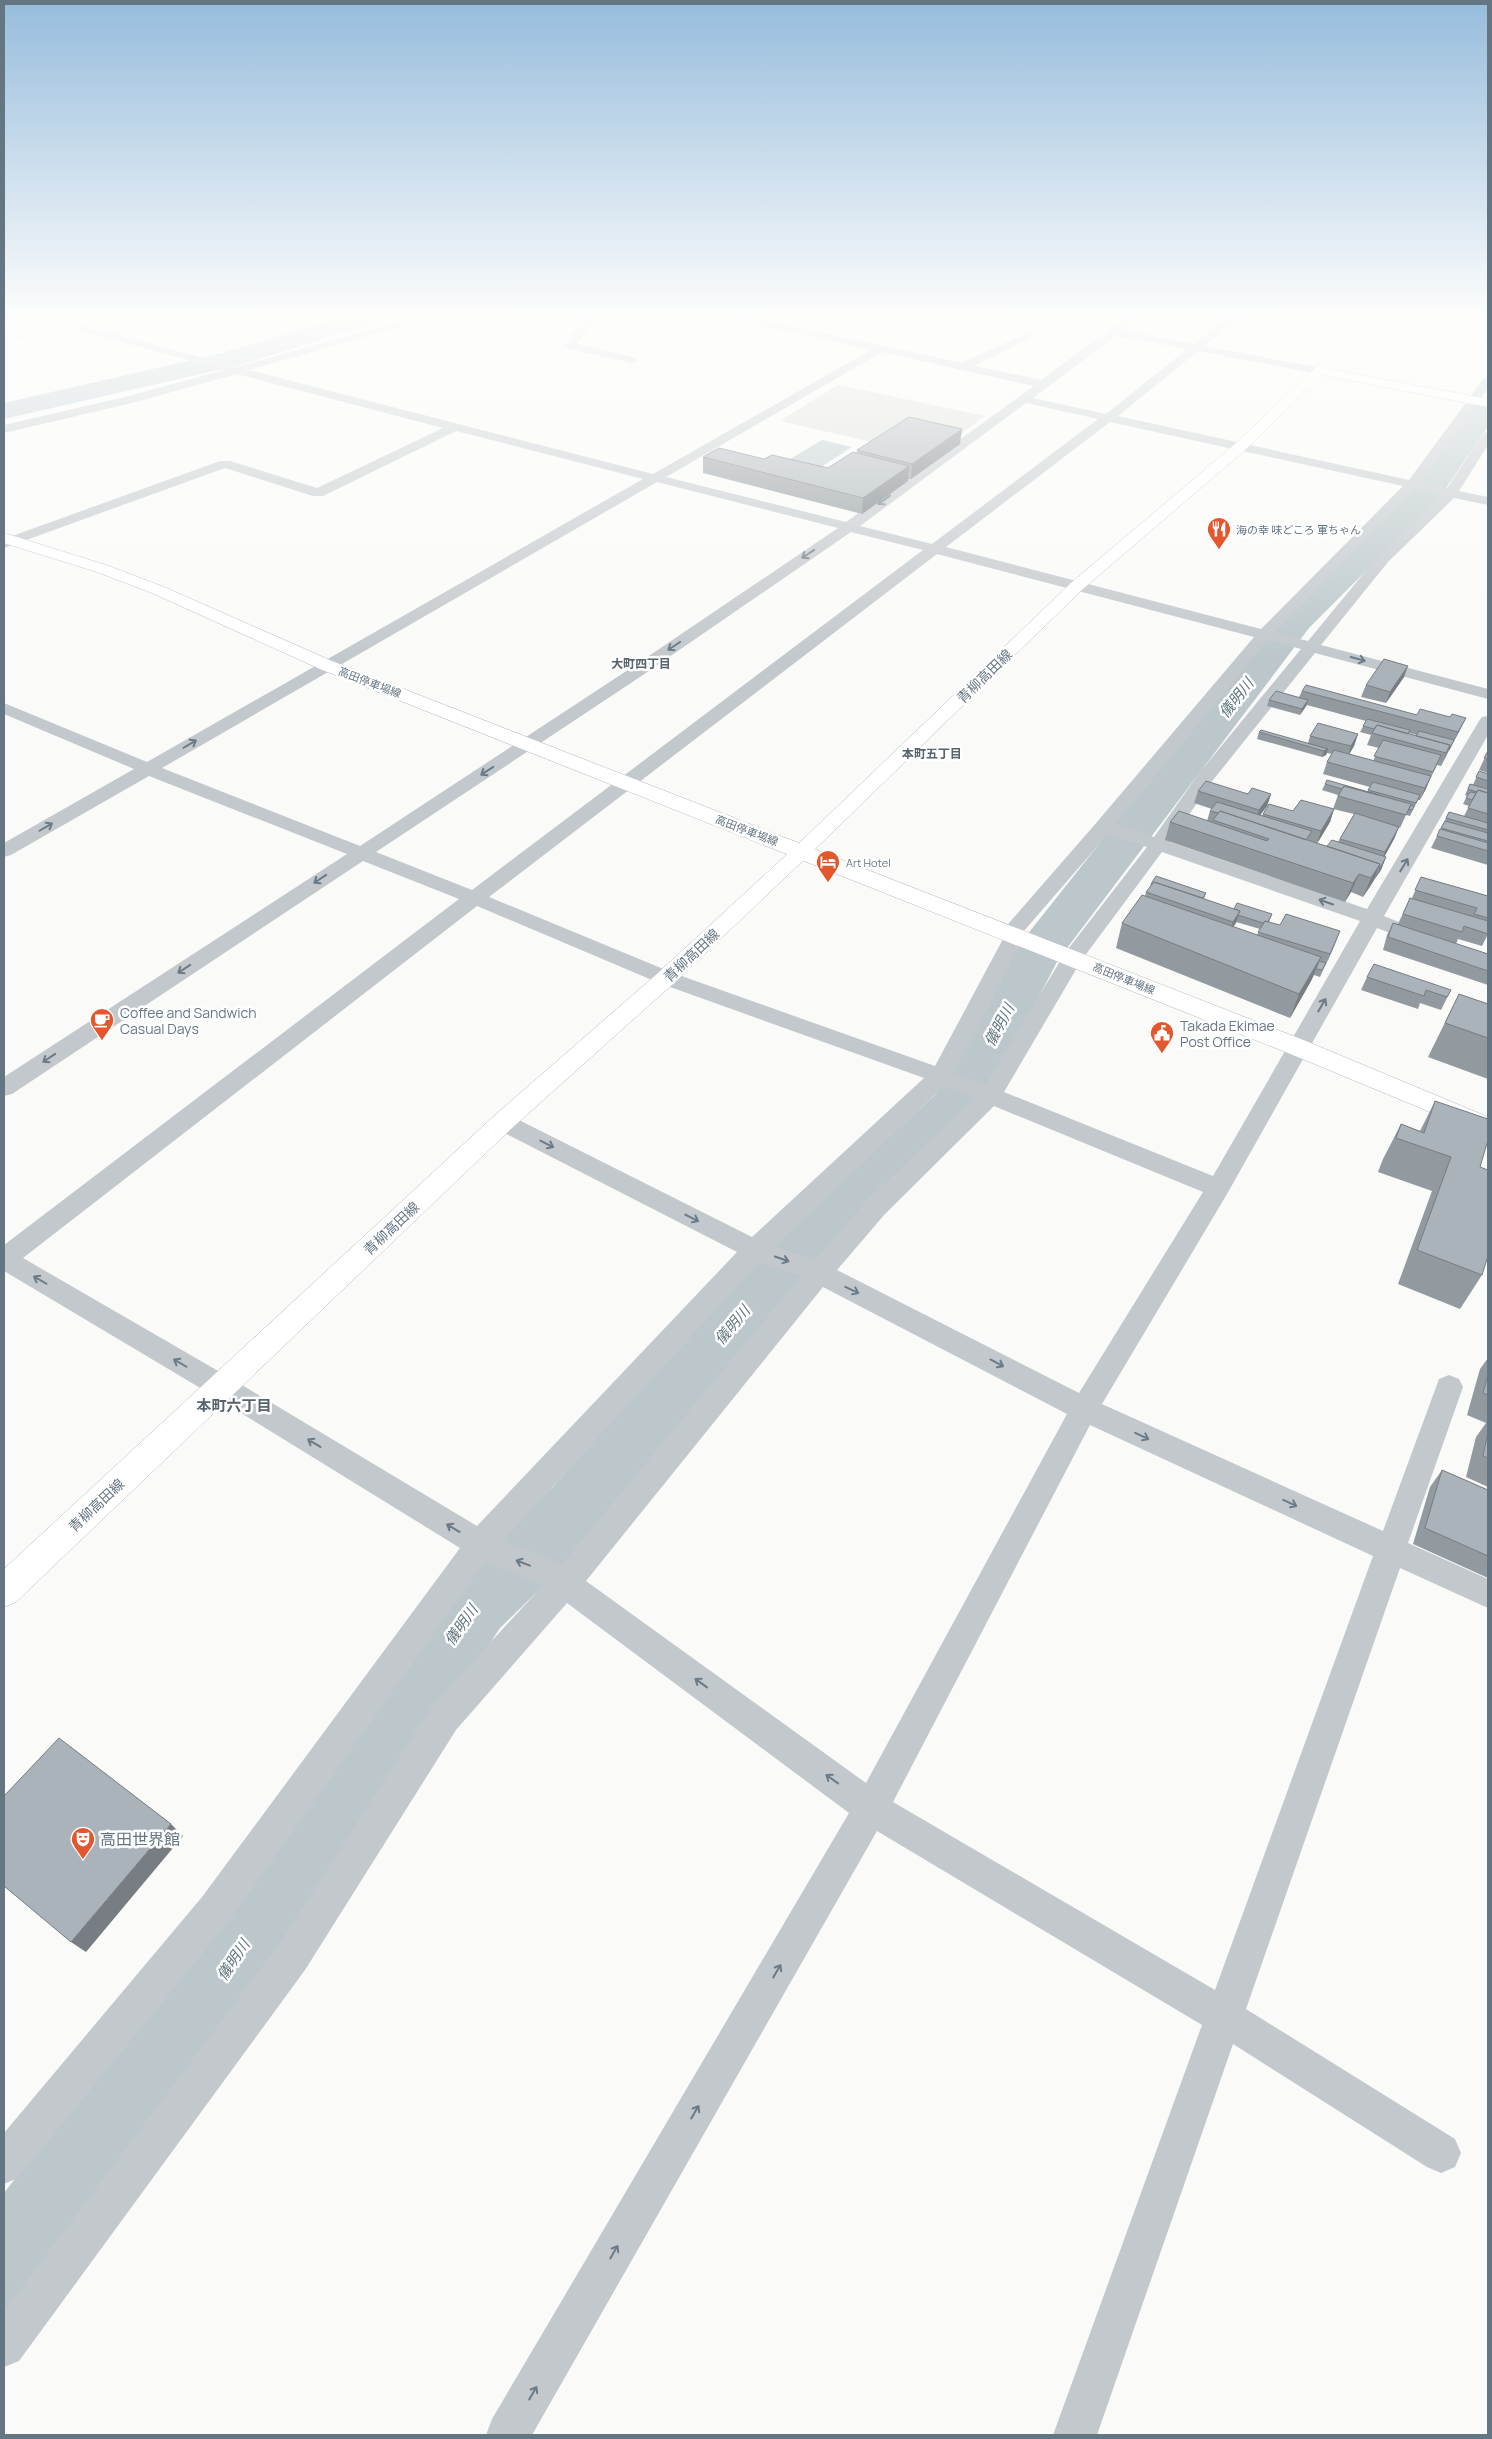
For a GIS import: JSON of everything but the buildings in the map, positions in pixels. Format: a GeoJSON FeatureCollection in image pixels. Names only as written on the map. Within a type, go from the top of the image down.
{"type":"FeatureCollection","features":[{"type":"Feature","properties":{"kind":"main road","name":"青柳高田線"},"geometry":{"type":"LineString","coordinates":[[4,1591],[503,1122],[666,978],[802,851],[1078,586],[1257,431]]}},
{"type":"Feature","properties":{"kind":"main road","name":"高田停車場線"},"geometry":{"type":"LineString","coordinates":[[7,541],[103,569],[158,590],[326,665],[528,744],[624,784],[802,851],[1297,1047],[1488,1127]]}},
{"type":"Feature","properties":{"kind":"street"},"geometry":{"type":"LineString","coordinates":[[7,541],[225,464],[318,492],[446,431]]}},
{"type":"Feature","properties":{"kind":"street"},"geometry":{"type":"LineString","coordinates":[[464,431],[654,477],[1488,694]]}},
{"type":"Feature","properties":{"kind":"street"},"geometry":{"type":"LineString","coordinates":[[4,851],[736,431]]}},
{"type":"Feature","properties":{"kind":"street"},"geometry":{"type":"LineString","coordinates":[[4,1088],[528,744],[848,527],[979,431]]}},
{"type":"Feature","properties":{"kind":"street"},"geometry":{"type":"LineString","coordinates":[[1091,431],[474,898],[4,1259],[222,1387],[487,1548],[558,1579],[871,1808],[1223,2016],[1441,2153]]}},
{"type":"Feature","properties":{"kind":"street"},"geometry":{"type":"LineString","coordinates":[[1164,431],[1488,501]]}},
{"type":"Feature","properties":{"kind":"street"},"geometry":{"type":"LineString","coordinates":[[4,2164],[215,1910],[487,1548],[755,1250],[942,1076],[1016,936],[1110,827],[1264,635],[1412,485],[1451,431]]}},
{"type":"Feature","properties":{"kind":"street"},"geometry":{"type":"LineString","coordinates":[[4,2346],[292,1957],[444,1718],[813,1271],[990,1096],[1065,955],[1155,843],[1305,645],[1447,492],[1488,436]]}},
{"type":"Feature","properties":{"kind":"street"},"geometry":{"type":"LineString","coordinates":[[4,708],[148,768],[474,898],[666,978],[942,1076],[1218,1188]]}},
{"type":"Feature","properties":{"kind":"street"},"geometry":{"type":"LineString","coordinates":[[508,2435],[871,1808],[1084,1409],[1218,1188],[1297,1047],[1488,721]]}},
{"type":"Feature","properties":{"kind":"street"},"geometry":{"type":"LineString","coordinates":[[1110,827],[1372,918],[1444,948]]}},
{"type":"Feature","properties":{"kind":"street"},"geometry":{"type":"LineString","coordinates":[[503,1122],[755,1250],[813,1271],[926,1326],[1084,1409],[1488,1594]]}},
{"type":"Feature","properties":{"kind":"street"},"geometry":{"type":"LineString","coordinates":[[1075,2435],[1449,1387]]}},
{"type":"Feature","properties":{"kind":"shaded area"},"geometry":{"type":"Polygon","coordinates":[[[823,431],[888,431],[872,442],[823,431]]]}},
{"type":"Feature","properties":{"kind":"shaded area"},"geometry":{"type":"Polygon","coordinates":[[[940,431],[965,431],[959,435],[940,431]]]}},
{"type":"Feature","properties":{"kind":"shaded area"},"geometry":{"type":"Polygon","coordinates":[[[822,440],[852,447],[818,469],[787,461],[822,440]]]}},
{"type":"Feature","properties":{"kind":"waterway","name":"儀明川"},"geometry":{"type":"LineString","coordinates":[[4,2270],[197,2013],[475,1604],[577,1508],[760,1293],[956,1106],[1036,956],[1296,620],[1428,491],[1471,431]]}},
{"type":"Feature","properties":{"kind":"place","name":"海の幸 味どころ 軍ちゃん"},"geometry":{"type":"Point","coordinates":[1219,550]}},
{"type":"Feature","properties":{"kind":"place","name":"Art Hotel"},"geometry":{"type":"Point","coordinates":[828,883]}},
{"type":"Feature","properties":{"kind":"place","name":"Coffee and Sandwich Casual Days"},"geometry":{"type":"Point","coordinates":[102,1041]}},
{"type":"Feature","properties":{"kind":"place","name":"Takada Ekimae Post Office"},"geometry":{"type":"Point","coordinates":[1162,1054]}},
{"type":"Feature","properties":{"kind":"place","name":"高田世界館"},"geometry":{"type":"Point","coordinates":[83,1860]}},
{"type":"Feature","properties":{"kind":"district","name":"大町四丁目"},"geometry":{"type":"Point","coordinates":[641,663]}},
{"type":"Feature","properties":{"kind":"district","name":"本町五丁目"},"geometry":{"type":"Point","coordinates":[932,753]}},
{"type":"Feature","properties":{"kind":"district","name":"本町六丁目"},"geometry":{"type":"Point","coordinates":[234,1405]}}]}
